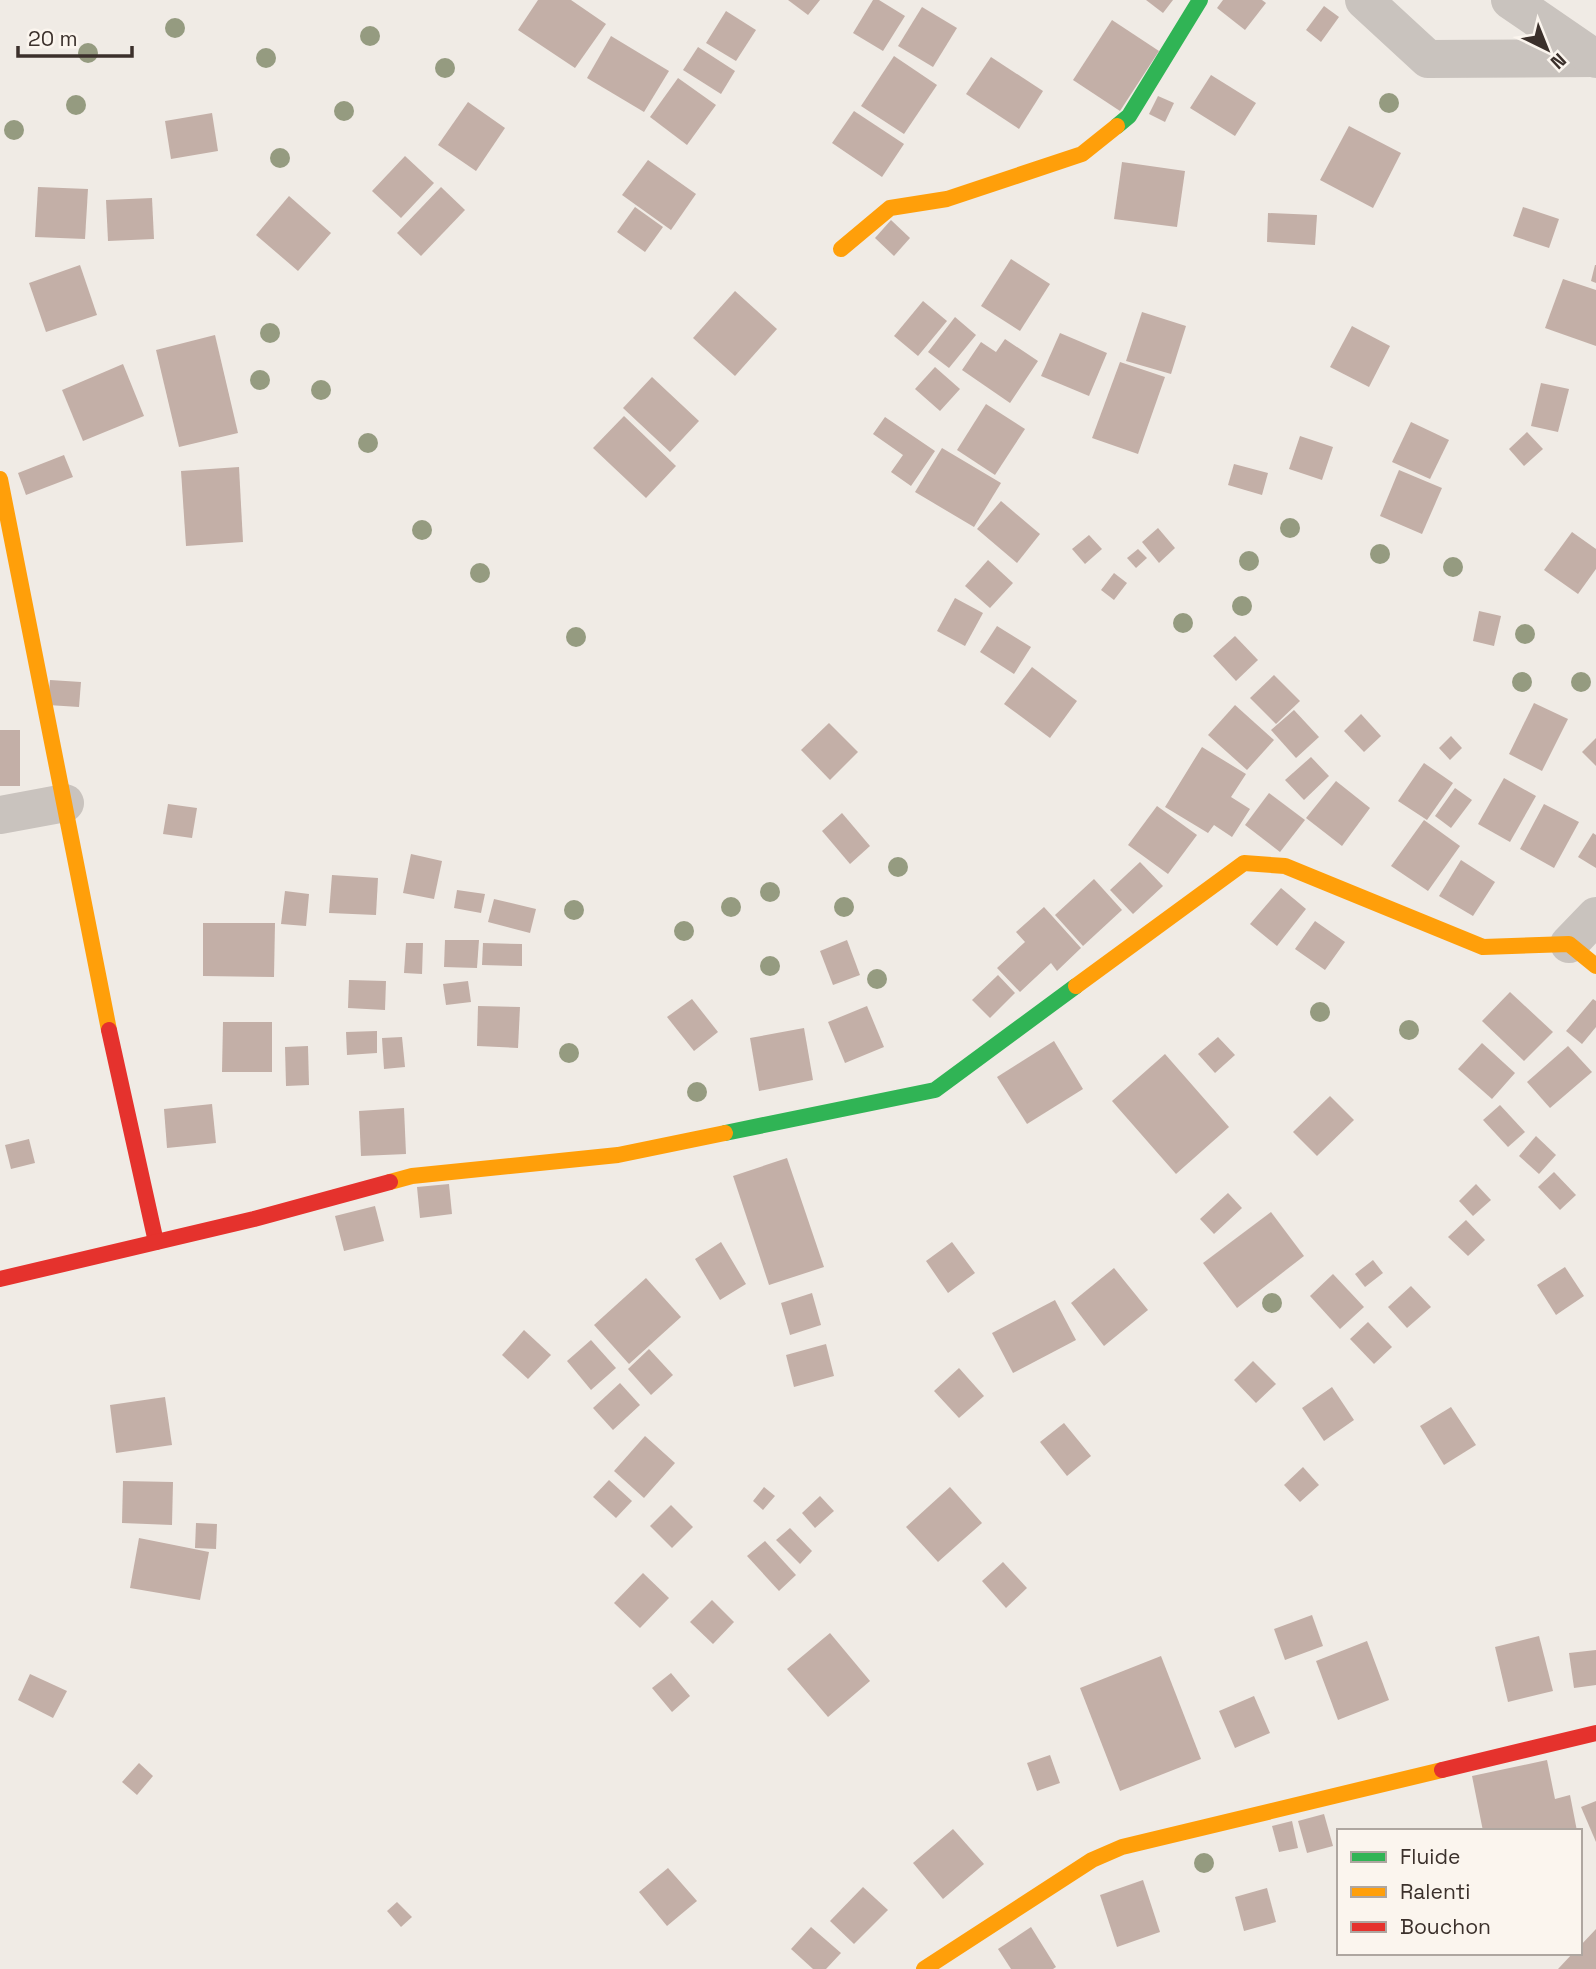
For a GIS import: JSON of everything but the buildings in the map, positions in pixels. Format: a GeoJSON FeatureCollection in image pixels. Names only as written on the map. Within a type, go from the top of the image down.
{"type":"FeatureCollection","features":[{"type":"Feature","properties":{"kind":"street"},"geometry":{"type":"LineString","coordinates":[[841,249],[890,208],[947,199],[1082,154],[1129,116],[1200,0]]}},
{"type":"Feature","properties":{"kind":"street"},"geometry":{"type":"LineString","coordinates":[[1364,0],[1428,59],[1595,58]]}},
{"type":"Feature","properties":{"kind":"street"},"geometry":{"type":"LineString","coordinates":[[1510,0],[1595,58]]}},
{"type":"Feature","properties":{"kind":"street"},"geometry":{"type":"LineString","coordinates":[[0,479],[122,1097],[156,1242]]}},
{"type":"Feature","properties":{"kind":"street"},"geometry":{"type":"LineString","coordinates":[[0,815],[65,803]]}},
{"type":"Feature","properties":{"kind":"street"},"geometry":{"type":"LineString","coordinates":[[0,1279],[254,1219],[412,1176],[618,1155],[936,1090],[1244,863],[1285,866],[1483,947],[1583,955],[1596,916]]}},
{"type":"Feature","properties":{"kind":"street"},"geometry":{"type":"LineString","coordinates":[[924,1969],[1092,1860],[1122,1847],[1596,1733]]}},
{"type":"Feature","properties":{"kind":"traffic: fast"},"geometry":{"type":"LineString","coordinates":[[1117,126],[1129,116],[1200,0]]}},
{"type":"Feature","properties":{"kind":"traffic: fast"},"geometry":{"type":"LineString","coordinates":[[725,1133],[935,1090],[1076,986]]}},
{"type":"Feature","properties":{"kind":"traffic: slow"},"geometry":{"type":"LineString","coordinates":[[841,249],[890,208],[947,199],[1082,154],[1117,126]]}},
{"type":"Feature","properties":{"kind":"traffic: slow"},"geometry":{"type":"LineString","coordinates":[[0,479],[109,1030]]}},
{"type":"Feature","properties":{"kind":"traffic: slow"},"geometry":{"type":"LineString","coordinates":[[1076,986],[1244,863],[1285,866],[1483,947],[1569,944],[1596,966]]}},
{"type":"Feature","properties":{"kind":"traffic: slow"},"geometry":{"type":"LineString","coordinates":[[390,1182],[412,1176],[618,1155],[725,1133]]}},
{"type":"Feature","properties":{"kind":"traffic: slow"},"geometry":{"type":"LineString","coordinates":[[924,1969],[1092,1860],[1122,1847],[1442,1770]]}},
{"type":"Feature","properties":{"kind":"traffic: jam"},"geometry":{"type":"LineString","coordinates":[[109,1030],[156,1242]]}},
{"type":"Feature","properties":{"kind":"traffic: jam"},"geometry":{"type":"LineString","coordinates":[[0,1279],[254,1219],[390,1182]]}},
{"type":"Feature","properties":{"kind":"traffic: jam"},"geometry":{"type":"LineString","coordinates":[[1442,1770],[1596,1733]]}}]}
